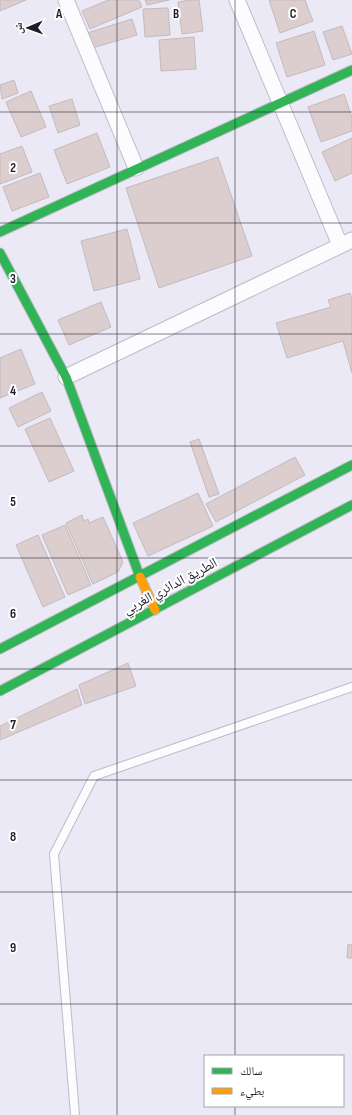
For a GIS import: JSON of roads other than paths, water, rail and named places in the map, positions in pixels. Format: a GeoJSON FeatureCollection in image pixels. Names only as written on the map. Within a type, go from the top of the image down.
{"type":"FeatureCollection","features":[{"type":"Feature","properties":{"kind":"main road"},"geometry":{"type":"LineString","coordinates":[[0,232],[136,168],[352,70]]}},
{"type":"Feature","properties":{"kind":"main road"},"geometry":{"type":"LineString","coordinates":[[0,253],[66,377],[140,577],[155,610]]}},
{"type":"Feature","properties":{"kind":"main road","name":"الطريق الدائري الغربي"},"geometry":{"type":"LineString","coordinates":[[0,649],[352,465]]}},
{"type":"Feature","properties":{"kind":"main road","name":"الطريق الدائري الغربي"},"geometry":{"type":"LineString","coordinates":[[0,691],[352,505]]}},
{"type":"Feature","properties":{"kind":"street"},"geometry":{"type":"LineString","coordinates":[[66,0],[136,168]]}},
{"type":"Feature","properties":{"kind":"street"},"geometry":{"type":"LineString","coordinates":[[66,377],[346,243],[279,103],[237,0]]}},
{"type":"Feature","properties":{"kind":"lane"},"geometry":{"type":"LineString","coordinates":[[75,1115],[54,854],[94,776],[352,687]]}}]}
